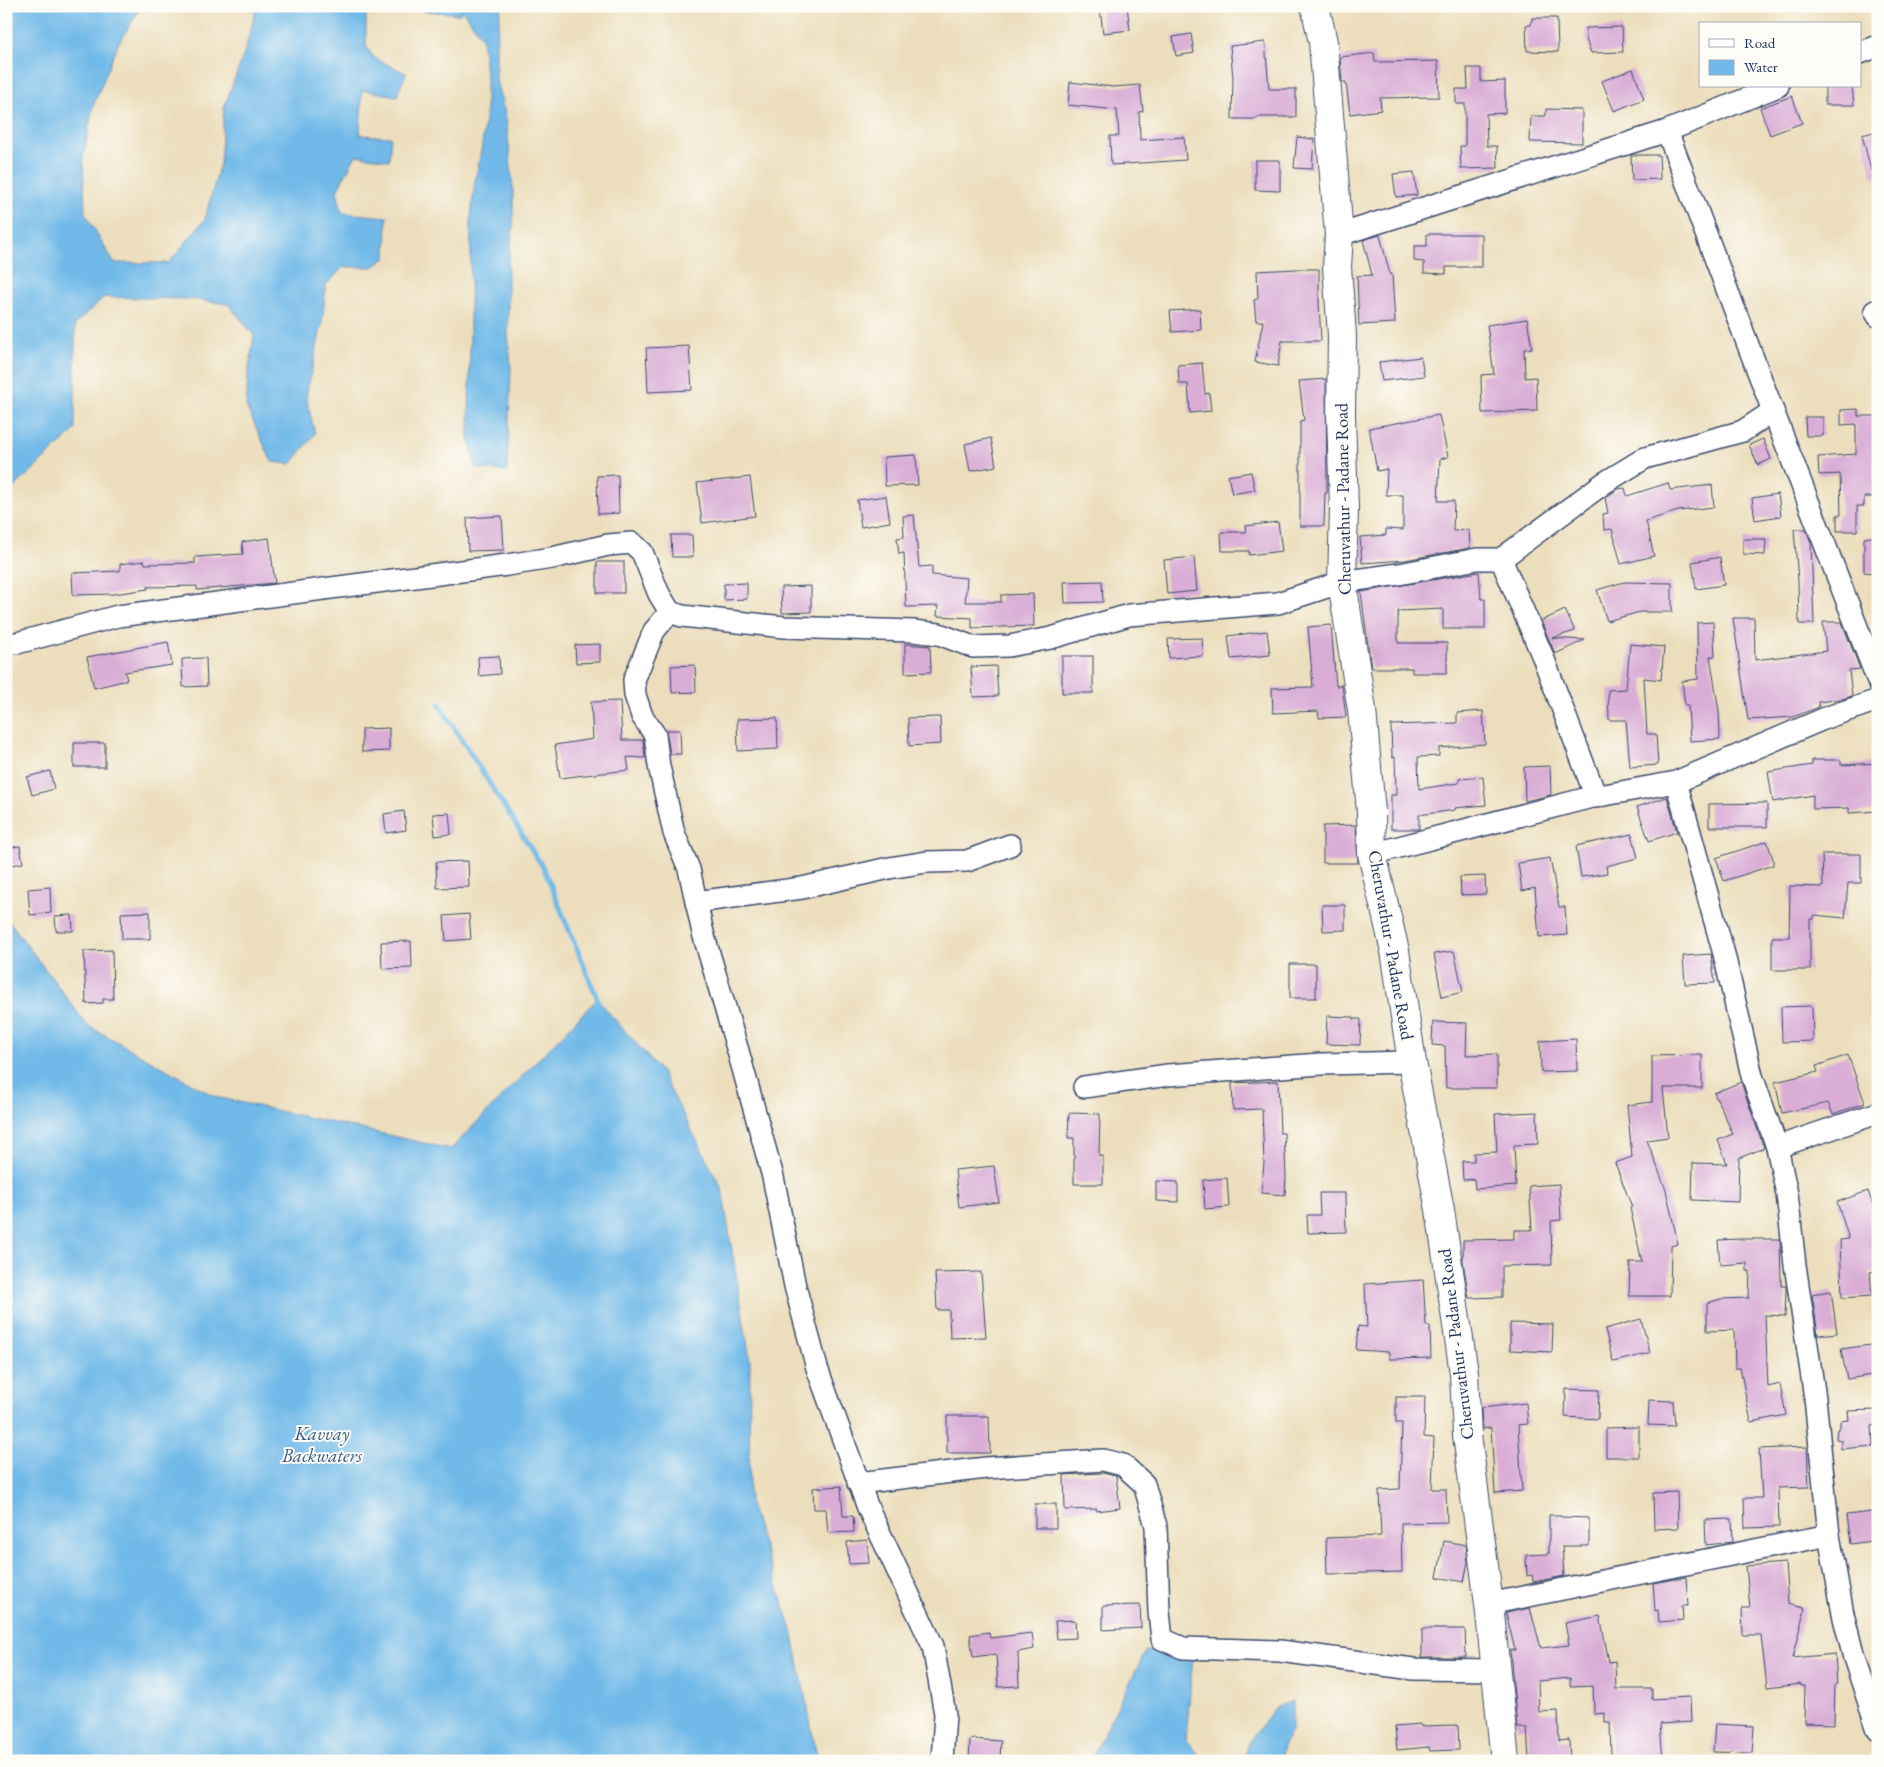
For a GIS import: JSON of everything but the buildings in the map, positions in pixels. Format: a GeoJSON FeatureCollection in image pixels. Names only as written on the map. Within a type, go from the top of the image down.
{"type":"FeatureCollection","features":[{"type":"Feature","properties":{"kind":"main road","name":"Cheruvathur - Padane Road"},"geometry":{"type":"LineString","coordinates":[[1315,6],[1322,42],[1339,235],[1337,267],[1342,335],[1341,416],[1344,508],[1342,582],[1362,710],[1371,812],[1372,854],[1395,952],[1412,1062],[1440,1210],[1464,1373],[1467,1436],[1489,1604],[1506,1761]]}},
{"type":"Feature","properties":{"kind":"street"},"geometry":{"type":"LineString","coordinates":[[1862,52],[1878,46]]}},
{"type":"Feature","properties":{"kind":"street"},"geometry":{"type":"LineString","coordinates":[[1339,235],[1667,131],[1773,88]]}},
{"type":"Feature","properties":{"kind":"street"},"geometry":{"type":"LineString","coordinates":[[1667,131],[1878,681]]}},
{"type":"Feature","properties":{"kind":"street"},"geometry":{"type":"LineString","coordinates":[[6,643],[17,643],[118,616],[507,565],[552,558],[608,545],[632,543],[642,552],[658,594],[670,612],[682,616],[784,627],[913,631],[939,634],[973,647],[1009,646],[1051,638],[1129,615],[1278,603],[1342,582],[1399,574],[1477,559],[1501,559],[1604,484],[1645,458],[1743,431],[1773,411]]}},
{"type":"Feature","properties":{"kind":"street"},"geometry":{"type":"LineString","coordinates":[[1501,559],[1543,657],[1596,797]]}},
{"type":"Feature","properties":{"kind":"street"},"geometry":{"type":"LineString","coordinates":[[670,612],[654,631],[634,680],[635,696],[642,716],[655,735],[659,766],[674,832],[689,869],[703,933],[773,1177],[795,1286],[817,1368],[868,1508],[933,1646],[945,1714],[942,1761]]}},
{"type":"Feature","properties":{"kind":"street"},"geometry":{"type":"LineString","coordinates":[[1372,854],[1596,797],[1676,782],[1828,717],[1878,700]]}},
{"type":"Feature","properties":{"kind":"street"},"geometry":{"type":"LineString","coordinates":[[1676,782],[1724,954],[1752,1076],[1777,1147],[1788,1194],[1795,1266],[1814,1390],[1829,1535],[1843,1614],[1854,1658],[1878,1730]]}},
{"type":"Feature","properties":{"kind":"street"},"geometry":{"type":"LineString","coordinates":[[696,902],[802,888],[889,868],[927,862],[967,861],[1010,845]]}},
{"type":"Feature","properties":{"kind":"street"},"geometry":{"type":"LineString","coordinates":[[1084,1087],[1168,1075],[1320,1064],[1412,1062]]}},
{"type":"Feature","properties":{"kind":"street"},"geometry":{"type":"LineString","coordinates":[[1777,1147],[1878,1113]]}},
{"type":"Feature","properties":{"kind":"street"},"geometry":{"type":"LineString","coordinates":[[858,1483],[986,1468],[1103,1460],[1123,1465],[1144,1484],[1156,1526],[1159,1612],[1162,1639],[1183,1648],[1280,1651],[1413,1669],[1496,1670]]}},
{"type":"Feature","properties":{"kind":"street"},"geometry":{"type":"LineString","coordinates":[[1489,1604],[1829,1535]]}},
{"type":"Feature","properties":{"kind":"water"},"geometry":{"type":"Polygon","coordinates":[[[6,6],[142,6],[118,44],[93,106],[83,157],[85,213],[114,263],[169,263],[205,219],[220,163],[224,107],[245,51],[257,6],[366,6],[366,46],[374,58],[406,73],[397,96],[362,90],[360,135],[391,137],[389,160],[356,155],[337,190],[342,213],[387,217],[386,258],[373,267],[343,267],[326,285],[322,324],[306,396],[315,434],[291,464],[272,462],[246,406],[254,335],[228,304],[189,299],[104,297],[75,324],[75,430],[6,495],[6,6]]]}},
{"type":"Feature","properties":{"kind":"water"},"geometry":{"type":"Polygon","coordinates":[[[425,6],[501,6],[496,45],[496,81],[506,117],[513,188],[513,227],[508,263],[508,333],[511,368],[507,472],[476,468],[469,437],[471,216],[486,110],[486,74],[482,38],[462,9],[460,14],[424,11],[425,6]]]}},
{"type":"Feature","properties":{"kind":"water","name":"Kavvay Backwaters"},"geometry":{"type":"Polygon","coordinates":[[[6,917],[87,1025],[216,1097],[451,1149],[597,999],[661,1072],[722,1189],[750,1360],[749,1502],[792,1630],[818,1761],[6,1761],[6,917]]]}},
{"type":"Feature","properties":{"kind":"water"},"geometry":{"type":"Polygon","coordinates":[[[1146,1651],[1193,1655],[1186,1739],[1204,1761],[1090,1761],[1146,1651]]]}},
{"type":"Feature","properties":{"kind":"water"},"geometry":{"type":"Polygon","coordinates":[[[1292,1701],[1292,1729],[1283,1746],[1280,1761],[1243,1761],[1249,1742],[1275,1708],[1292,1701]]]}},
{"type":"Feature","properties":{"kind":"waterway"},"geometry":{"type":"LineString","coordinates":[[439,704],[544,869],[600,1005]]}}]}
